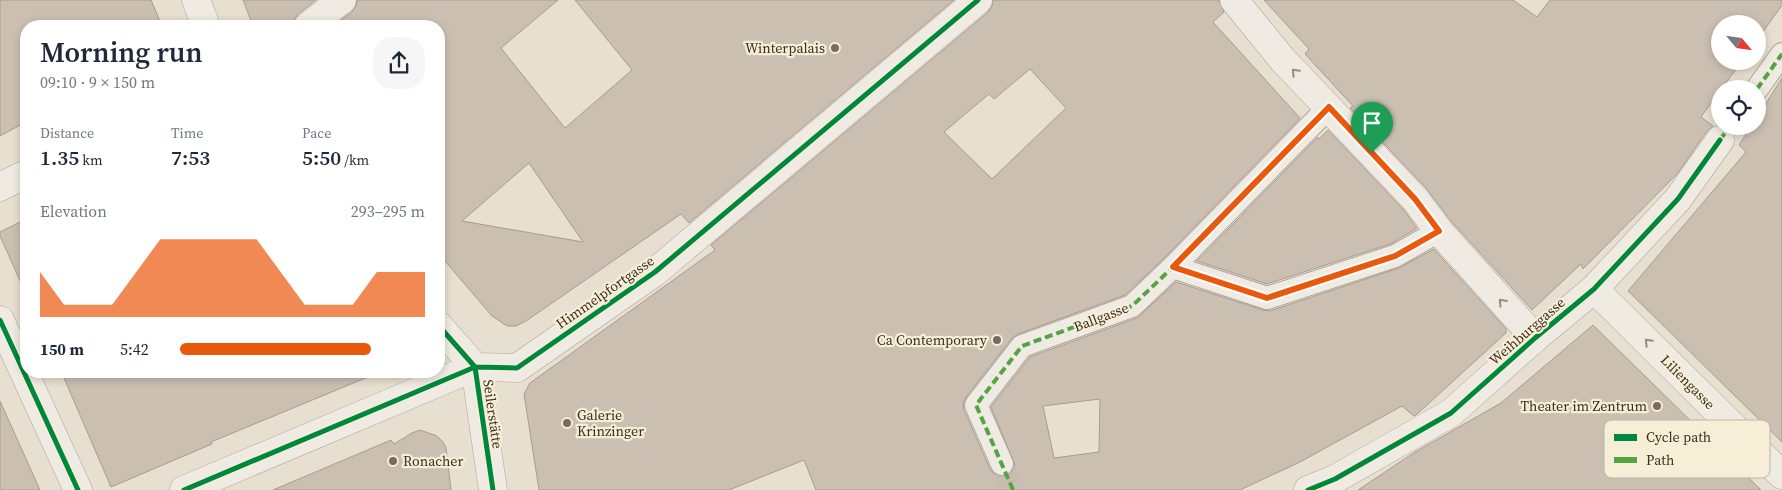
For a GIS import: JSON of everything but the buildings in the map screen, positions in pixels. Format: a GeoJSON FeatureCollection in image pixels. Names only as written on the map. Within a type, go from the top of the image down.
{"type":"FeatureCollection","features":[{"type":"Feature","properties":{"kind":"street"},"geometry":{"type":"LineString","coordinates":[[196,0],[204,20]]}},
{"type":"Feature","properties":{"kind":"street"},"geometry":{"type":"LineString","coordinates":[[316,20],[342,0]]}},
{"type":"Feature","properties":{"kind":"street","name":"Himmelpfortgasse"},"geometry":{"type":"LineString","coordinates":[[184,490],[475,367],[517,368],[655,272],[978,0]]}},
{"type":"Feature","properties":{"kind":"street"},"geometry":{"type":"LineString","coordinates":[[1234,0],[1283,60],[1415,199],[1439,231],[1535,338]]}},
{"type":"Feature","properties":{"kind":"street"},"geometry":{"type":"LineString","coordinates":[[1763,80],[1782,54]]}},
{"type":"Feature","properties":{"kind":"street","name":"Ballgasse"},"geometry":{"type":"LineString","coordinates":[[1002,464],[976,405],[1022,346],[1132,306],[1173,267],[1329,107]]}},
{"type":"Feature","properties":{"kind":"street","name":"Weihburggasse"},"geometry":{"type":"LineString","coordinates":[[1308,490],[1335,479],[1451,413],[1594,288],[1678,199],[1724,135]]}},
{"type":"Feature","properties":{"kind":"street"},"geometry":{"type":"LineString","coordinates":[[0,187],[20,177]]}},
{"type":"Feature","properties":{"kind":"street"},"geometry":{"type":"LineString","coordinates":[[1173,267],[1267,298],[1395,256],[1439,231]]}},
{"type":"Feature","properties":{"kind":"street","name":"Liliengasse"},"geometry":{"type":"LineString","coordinates":[[1594,288],[1727,420]]}},
{"type":"Feature","properties":{"kind":"street"},"geometry":{"type":"LineString","coordinates":[[0,320],[20,364]]}},
{"type":"Feature","properties":{"kind":"street","name":"Seilerstätte"},"geometry":{"type":"LineString","coordinates":[[445,333],[475,367],[493,490]]}},
{"type":"Feature","properties":{"kind":"street"},"geometry":{"type":"LineString","coordinates":[[27,378],[78,490]]}},
{"type":"Feature","properties":{"kind":"street","name":"Liliengasse"},"geometry":{"type":"LineString","coordinates":[[1770,463],[1782,475]]}},
{"type":"Feature","properties":{"kind":"tunnel"},"geometry":{"type":"LineString","coordinates":[[1002,464],[1013,490]]}},
{"type":"Feature","properties":{"kind":"marked path"},"geometry":{"type":"LineString","coordinates":[[1763,80],[1782,54]]}},
{"type":"Feature","properties":{"kind":"marked path"},"geometry":{"type":"LineString","coordinates":[[1013,490],[976,405],[1022,346],[1132,306],[1173,267],[1329,107]]}},
{"type":"Feature","properties":{"kind":"marked path"},"geometry":{"type":"LineString","coordinates":[[1720,140],[1724,135]]}},
{"type":"Feature","properties":{"kind":"marked path"},"geometry":{"type":"LineString","coordinates":[[1173,267],[1267,298],[1395,256],[1439,231]]}},
{"type":"Feature","properties":{"kind":"cycle path"},"geometry":{"type":"LineString","coordinates":[[184,490],[475,367],[517,368],[655,272],[978,0]]}},
{"type":"Feature","properties":{"kind":"cycle path"},"geometry":{"type":"LineString","coordinates":[[1308,490],[1335,479],[1451,413],[1535,338],[1594,289],[1678,199],[1720,140]]}},
{"type":"Feature","properties":{"kind":"cycle path"},"geometry":{"type":"LineString","coordinates":[[0,320],[20,364]]}},
{"type":"Feature","properties":{"kind":"cycle path"},"geometry":{"type":"LineString","coordinates":[[445,333],[475,367],[493,490]]}},
{"type":"Feature","properties":{"kind":"cycle path"},"geometry":{"type":"LineString","coordinates":[[27,378],[78,490]]}},
{"type":"Feature","properties":{"kind":"place","name":"Winterpalais"},"geometry":{"type":"Point","coordinates":[835,48]}},
{"type":"Feature","properties":{"kind":"place","name":"Ca Contemporary"},"geometry":{"type":"Point","coordinates":[997,340]}},
{"type":"Feature","properties":{"kind":"place","name":"Theater im Zentrum"},"geometry":{"type":"Point","coordinates":[1657,406]}},
{"type":"Feature","properties":{"kind":"place","name":"Galerie Krinzinger"},"geometry":{"type":"Point","coordinates":[567,423]}},
{"type":"Feature","properties":{"kind":"place","name":"Ronacher"},"geometry":{"type":"Point","coordinates":[393,461]}},
{"type":"Feature","properties":{"kind":"route"},"geometry":{"type":"LineString","coordinates":[[1329,107],[1372,153],[1415,199],[1439,231],[1395,256],[1267,298],[1173,267],[1329,107]]}}]}
